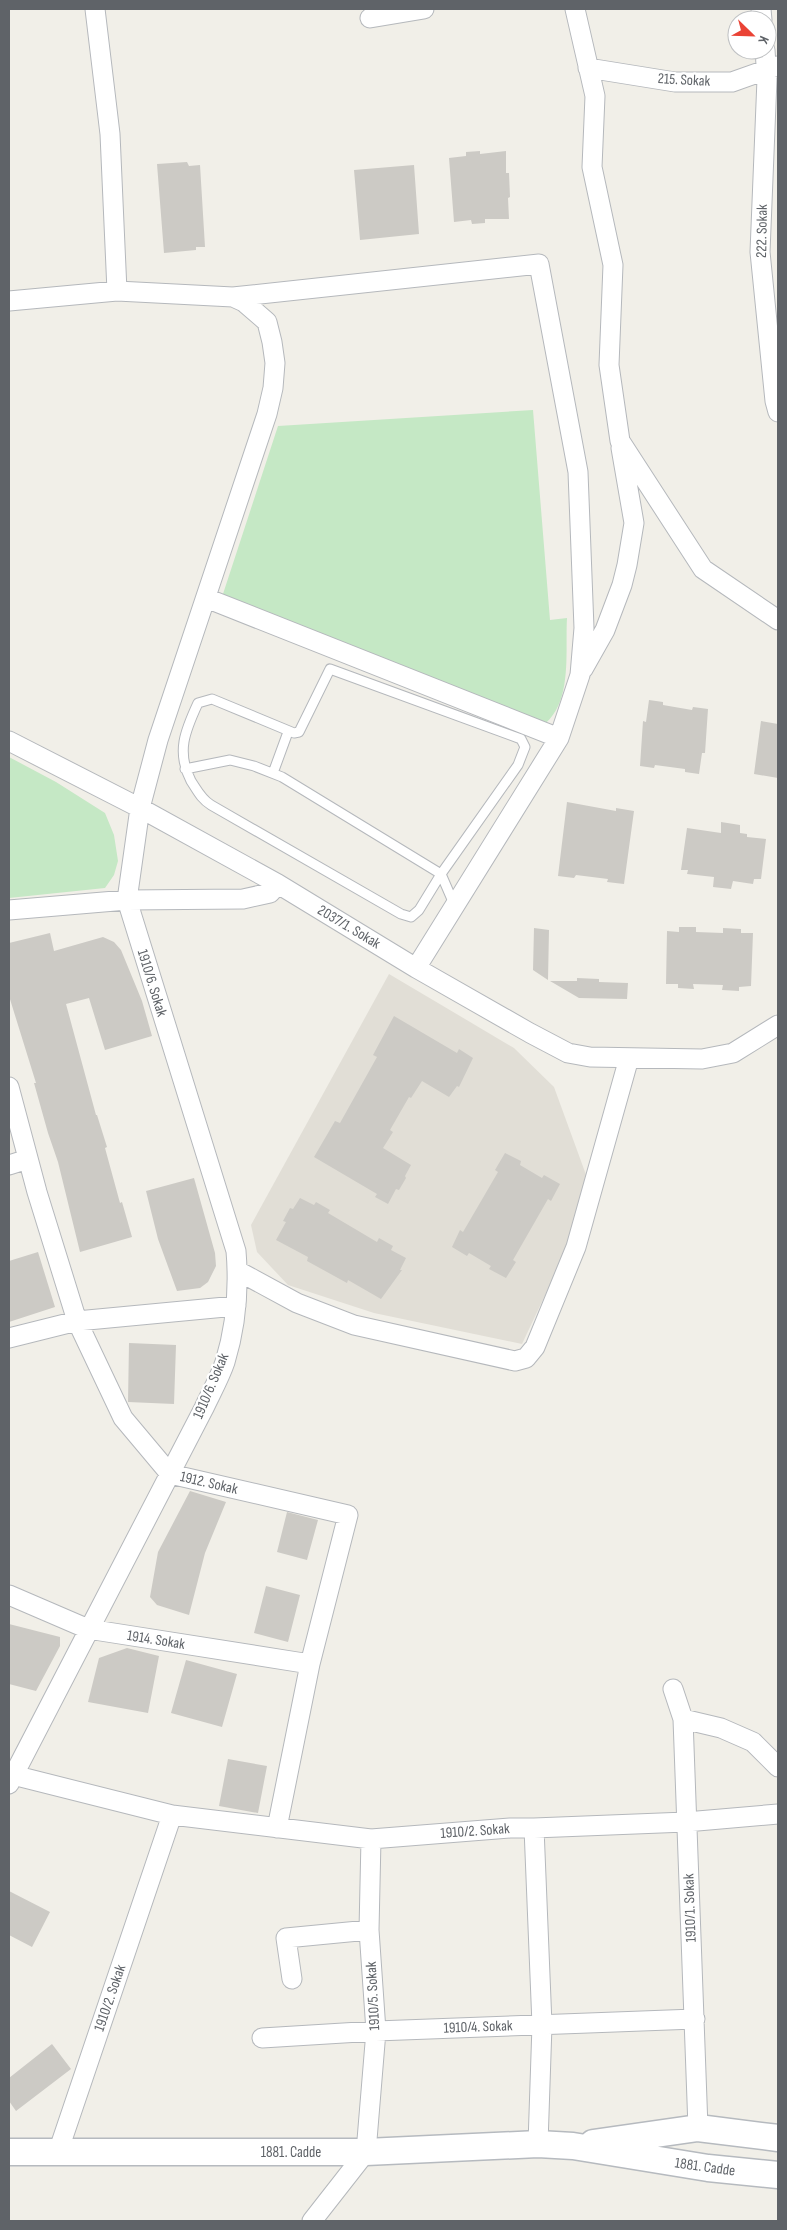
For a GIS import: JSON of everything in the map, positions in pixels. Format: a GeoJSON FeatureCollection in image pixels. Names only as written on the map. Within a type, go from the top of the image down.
{"type":"FeatureCollection","features":[{"type":"Feature","properties":{"kind":"street"},"geometry":{"type":"LineString","coordinates":[[95,9],[110,134],[117,291]]}},
{"type":"Feature","properties":{"kind":"street"},"geometry":{"type":"LineString","coordinates":[[370,18],[424,9]]}},
{"type":"Feature","properties":{"kind":"street"},"geometry":{"type":"LineString","coordinates":[[416,968],[454,904],[559,738],[580,675],[605,630],[622,585],[634,523],[609,365],[613,265],[604,233],[592,167],[595,96],[575,9]]}},
{"type":"Feature","properties":{"kind":"street","name":"215. Sokak"},"geometry":{"type":"LineString","coordinates":[[588,68],[675,82],[732,82],[772,68]]}},
{"type":"Feature","properties":{"kind":"street","name":"222. Sokak"},"geometry":{"type":"LineString","coordinates":[[772,68],[771,140],[760,252],[771,284],[777,405]]}},
{"type":"Feature","properties":{"kind":"street"},"geometry":{"type":"LineString","coordinates":[[9,301],[117,291],[233,297],[539,264],[578,472],[584,628],[580,675]]}},
{"type":"Feature","properties":{"kind":"street"},"geometry":{"type":"LineString","coordinates":[[127,900],[140,808],[158,740],[267,414],[273,388],[275,363],[267,322],[244,302],[233,297]]}},
{"type":"Feature","properties":{"kind":"street"},"geometry":{"type":"LineString","coordinates":[[620,442],[703,569],[778,620]]}},
{"type":"Feature","properties":{"kind":"street"},"geometry":{"type":"LineString","coordinates":[[206,598],[559,738]]}},
{"type":"Feature","properties":{"kind":"street","name":"2037/1. Sokak"},"geometry":{"type":"LineString","coordinates":[[9,741],[140,808],[278,884],[416,968],[530,1033],[568,1052],[590,1057],[702,1059],[733,1053],[778,1025]]}},
{"type":"Feature","properties":{"kind":"street"},"geometry":{"type":"LineString","coordinates":[[9,910],[127,900],[243,899],[270,894],[278,884]]}},
{"type":"Feature","properties":{"kind":"street","name":"1910/6. Sokak"},"geometry":{"type":"LineString","coordinates":[[10,1777],[204,1408],[225,1361],[236,1306],[238,1271],[236,1251],[127,900]]}},
{"type":"Feature","properties":{"kind":"street"},"geometry":{"type":"LineString","coordinates":[[238,1271],[297,1303],[354,1325],[510,1360],[526,1358],[535,1347],[574,1255],[594,1189],[629,1058]]}},
{"type":"Feature","properties":{"kind":"street","name":"1912. Sokak"},"geometry":{"type":"LineString","coordinates":[[9,1087],[28,1160],[77,1321],[123,1418],[170,1474],[348,1516],[310,1664],[277,1828]]}},
{"type":"Feature","properties":{"kind":"street"},"geometry":{"type":"LineString","coordinates":[[9,1165],[28,1160]]}},
{"type":"Feature","properties":{"kind":"street"},"geometry":{"type":"LineString","coordinates":[[9,1338],[77,1321],[236,1306]]}},
{"type":"Feature","properties":{"kind":"street","name":"1914. Sokak"},"geometry":{"type":"LineString","coordinates":[[9,1595],[88,1629],[310,1664]]}},
{"type":"Feature","properties":{"kind":"street","name":"1910/1. Sokak"},"geometry":{"type":"LineString","coordinates":[[673,1689],[683,1719],[695,2019],[706,2129]]}},
{"type":"Feature","properties":{"kind":"street"},"geometry":{"type":"LineString","coordinates":[[683,1719],[721,1728],[753,1742],[778,1767]]}},
{"type":"Feature","properties":{"kind":"street","name":"1910/2. Sokak"},"geometry":{"type":"LineString","coordinates":[[10,1777],[172,1814],[371,1839],[510,1828],[686,1822],[778,1814]]}},
{"type":"Feature","properties":{"kind":"street","name":"1910/2. Sokak"},"geometry":{"type":"LineString","coordinates":[[58,2152],[172,1814]]}},
{"type":"Feature","properties":{"kind":"street"},"geometry":{"type":"LineString","coordinates":[[534,1828],[542,2025],[538,2144]]}},
{"type":"Feature","properties":{"kind":"street","name":"1910/5. Sokak"},"geometry":{"type":"LineString","coordinates":[[366,2152],[376,2031],[369,1930],[371,1839]]}},
{"type":"Feature","properties":{"kind":"street"},"geometry":{"type":"LineString","coordinates":[[292,1979],[286,1938],[369,1930]]}},
{"type":"Feature","properties":{"kind":"street","name":"1910/4. Sokak"},"geometry":{"type":"LineString","coordinates":[[262,2038],[376,2031],[695,2019]]}},
{"type":"Feature","properties":{"kind":"street"},"geometry":{"type":"LineString","coordinates":[[706,2129],[708,2168]]}},
{"type":"Feature","properties":{"kind":"street","name":"1881. Cadde"},"geometry":{"type":"LineString","coordinates":[[573,2146],[646,2134],[706,2129],[778,2138]]}},
{"type":"Feature","properties":{"kind":"street"},"geometry":{"type":"LineString","coordinates":[[742,2172],[748,2133]]}},
{"type":"Feature","properties":{"kind":"street","name":"1881. Cadde"},"geometry":{"type":"LineString","coordinates":[[9,2152],[366,2152],[538,2144],[573,2146],[708,2168],[778,2175]]}},
{"type":"Feature","properties":{"kind":"street"},"geometry":{"type":"LineString","coordinates":[[312,2221],[366,2152]]}},
{"type":"Feature","properties":{"kind":"lane"},"geometry":{"type":"LineString","coordinates":[[330,669],[521,739],[525,747],[518,764],[441,874],[419,910],[411,917],[210,805],[201,797],[185,770],[182,748],[198,703],[204,700],[212,699],[288,732],[299,732],[330,669]]}},
{"type":"Feature","properties":{"kind":"lane"},"geometry":{"type":"LineString","coordinates":[[272,774],[288,732]]}},
{"type":"Feature","properties":{"kind":"lane"},"geometry":{"type":"LineString","coordinates":[[185,770],[230,760],[254,766],[272,774],[441,874],[454,904]]}},
{"type":"Feature","properties":{"kind":"shaded area"},"geometry":{"type":"Polygon","coordinates":[[[389,974],[514,1048],[554,1087],[589,1183],[572,1238],[522,1344],[374,1313],[288,1285],[257,1252],[251,1225],[389,974]]]}},
{"type":"Feature","properties":{"kind":"green space"},"geometry":{"type":"Polygon","coordinates":[[[533,410],[550,620],[567,618],[563,691],[559,705],[542,726],[222,597],[278,426],[533,410]]]}},
{"type":"Feature","properties":{"kind":"green space"},"geometry":{"type":"Polygon","coordinates":[[[9,757],[56,782],[105,813],[114,835],[118,861],[114,875],[105,888],[9,898],[9,757]]]}},
{"type":"Feature","properties":{"kind":"building"},"geometry":{"type":"Polygon","coordinates":[[[480,151],[480,154],[506,151],[506,173],[509,173],[509,219],[485,219],[485,223],[472,224],[471,220],[454,222],[449,158],[466,156],[466,152],[480,151]]]}},
{"type":"Feature","properties":{"kind":"building"},"geometry":{"type":"Polygon","coordinates":[[[187,162],[189,166],[200,165],[205,247],[196,247],[196,250],[164,253],[157,164],[187,162]]]}},
{"type":"Feature","properties":{"kind":"building"},"geometry":{"type":"Polygon","coordinates":[[[414,165],[419,234],[360,240],[354,170],[414,165]]]}},
{"type":"Feature","properties":{"kind":"building"},"geometry":{"type":"Polygon","coordinates":[[[649,700],[663,702],[663,705],[692,710],[693,707],[708,709],[705,753],[702,753],[699,774],[685,772],[685,769],[655,765],[654,768],[640,766],[643,721],[646,722],[649,700]]]}},
{"type":"Feature","properties":{"kind":"building"},"geometry":{"type":"Polygon","coordinates":[[[761,721],[778,724],[778,778],[754,774],[761,721]]]}},
{"type":"Feature","properties":{"kind":"building"},"geometry":{"type":"Polygon","coordinates":[[[567,802],[616,811],[616,808],[634,811],[624,884],[607,882],[608,879],[576,875],[574,878],[558,876],[567,802]]]}},
{"type":"Feature","properties":{"kind":"building"},"geometry":{"type":"Polygon","coordinates":[[[721,822],[740,825],[740,833],[747,834],[747,837],[766,839],[761,879],[754,879],[753,884],[733,881],[731,889],[713,887],[714,877],[687,874],[688,870],[681,870],[687,828],[721,833],[721,822]]]}},
{"type":"Feature","properties":{"kind":"building"},"geometry":{"type":"Polygon","coordinates":[[[679,927],[696,927],[696,932],[723,933],[723,928],[741,929],[741,933],[753,933],[751,986],[739,987],[739,991],[722,990],[723,985],[693,984],[694,989],[678,988],[678,984],[666,984],[667,931],[679,932],[679,927]]]}},
{"type":"Feature","properties":{"kind":"building"},"geometry":{"type":"Polygon","coordinates":[[[534,928],[549,930],[548,980],[533,970],[534,928]]]}},
{"type":"Feature","properties":{"kind":"building"},"geometry":{"type":"Polygon","coordinates":[[[50,933],[54,951],[103,937],[114,942],[121,950],[142,1001],[152,1036],[105,1050],[89,998],[66,1004],[96,1115],[107,1147],[105,1148],[120,1203],[122,1202],[132,1237],[80,1252],[58,1162],[9,996],[9,943],[50,933]]]}},
{"type":"Feature","properties":{"kind":"building"},"geometry":{"type":"Polygon","coordinates":[[[577,978],[599,979],[599,982],[628,983],[627,999],[579,998],[550,981],[577,981],[577,978]]]}},
{"type":"Feature","properties":{"kind":"building"},"geometry":{"type":"Polygon","coordinates":[[[394,1016],[457,1053],[459,1049],[473,1058],[459,1087],[457,1086],[449,1097],[422,1081],[411,1098],[409,1097],[390,1130],[393,1132],[383,1148],[411,1165],[399,1190],[396,1189],[388,1204],[375,1197],[377,1194],[314,1157],[335,1121],[340,1123],[377,1057],[373,1055],[394,1016]]]}},
{"type":"Feature","properties":{"kind":"building"},"geometry":{"type":"Polygon","coordinates":[[[505,1153],[521,1161],[520,1165],[542,1178],[544,1175],[560,1184],[551,1201],[548,1199],[513,1260],[516,1262],[506,1278],[489,1269],[491,1266],[469,1253],[467,1256],[452,1247],[460,1230],[463,1232],[498,1172],[495,1170],[505,1153]]]}},
{"type":"Feature","properties":{"kind":"building"},"geometry":{"type":"Polygon","coordinates":[[[194,1178],[215,1253],[216,1266],[208,1282],[200,1288],[177,1291],[158,1239],[146,1191],[194,1178]]]}},
{"type":"Feature","properties":{"kind":"building"},"geometry":{"type":"Polygon","coordinates":[[[300,1198],[314,1205],[316,1202],[330,1210],[328,1213],[377,1242],[379,1238],[393,1246],[391,1250],[406,1258],[400,1270],[402,1270],[381,1299],[348,1280],[347,1283],[307,1261],[308,1257],[276,1240],[286,1222],[283,1221],[290,1208],[293,1209],[300,1198]]]}},
{"type":"Feature","properties":{"kind":"building"},"geometry":{"type":"Polygon","coordinates":[[[38,1252],[55,1307],[9,1322],[9,1261],[38,1252]]]}},
{"type":"Feature","properties":{"kind":"building"},"geometry":{"type":"Polygon","coordinates":[[[129,1343],[176,1345],[174,1404],[128,1402],[129,1343]]]}},
{"type":"Feature","properties":{"kind":"building"},"geometry":{"type":"Polygon","coordinates":[[[190,1491],[226,1502],[205,1553],[189,1615],[157,1605],[150,1597],[158,1552],[190,1491]]]}},
{"type":"Feature","properties":{"kind":"building"},"geometry":{"type":"Polygon","coordinates":[[[287,1512],[318,1520],[307,1560],[277,1552],[287,1512]]]}},
{"type":"Feature","properties":{"kind":"building"},"geometry":{"type":"Polygon","coordinates":[[[266,1586],[300,1595],[288,1642],[254,1633],[266,1586]]]}},
{"type":"Feature","properties":{"kind":"building"},"geometry":{"type":"Polygon","coordinates":[[[9,1624],[60,1637],[60,1646],[36,1691],[9,1684],[9,1624]]]}},
{"type":"Feature","properties":{"kind":"building"},"geometry":{"type":"Polygon","coordinates":[[[127,1648],[159,1656],[148,1713],[88,1702],[99,1658],[127,1648]]]}},
{"type":"Feature","properties":{"kind":"building"},"geometry":{"type":"Polygon","coordinates":[[[186,1660],[237,1674],[222,1727],[171,1713],[186,1660]]]}},
{"type":"Feature","properties":{"kind":"building"},"geometry":{"type":"Polygon","coordinates":[[[228,1759],[267,1766],[258,1813],[219,1806],[228,1759]]]}},
{"type":"Feature","properties":{"kind":"building"},"geometry":{"type":"Polygon","coordinates":[[[9,1891],[50,1912],[32,1947],[9,1935],[9,1891]]]}},
{"type":"Feature","properties":{"kind":"building"},"geometry":{"type":"Polygon","coordinates":[[[52,2044],[71,2069],[16,2111],[9,2101],[9,2078],[52,2044]]]}}]}
